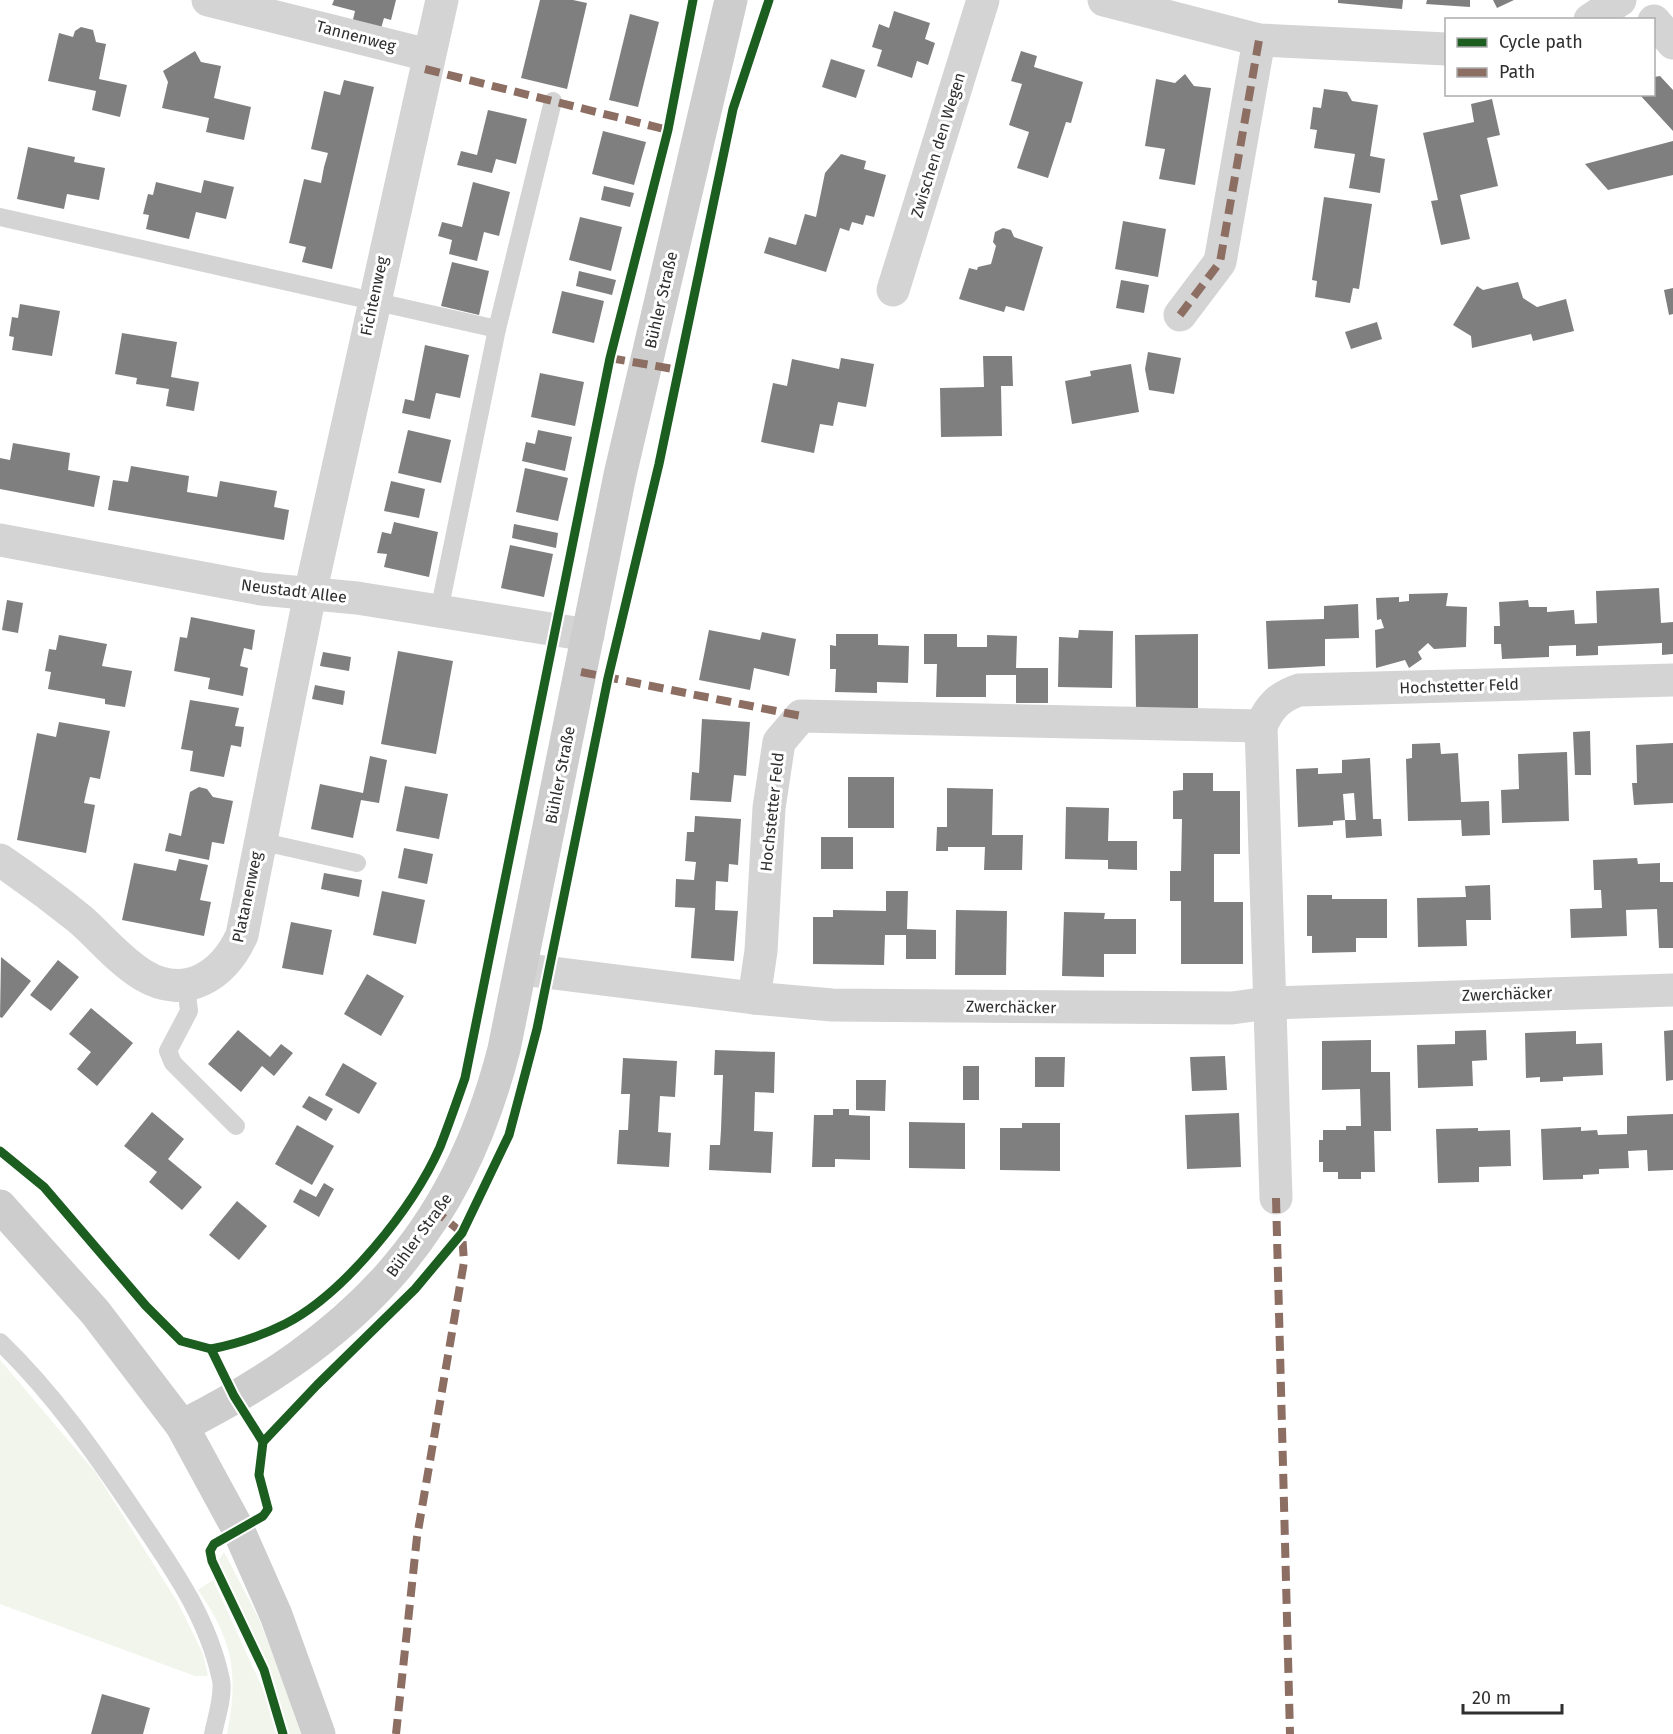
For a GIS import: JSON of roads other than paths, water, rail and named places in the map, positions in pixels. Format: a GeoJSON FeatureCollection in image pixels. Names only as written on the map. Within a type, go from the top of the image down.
{"type":"FeatureCollection","features":[{"type":"Feature","properties":{"kind":"street","name":"Tannenweg"},"geometry":{"type":"LineString","coordinates":[[208,0],[286,9],[428,55]]}},
{"type":"Feature","properties":{"kind":"street","name":"Fichtenweg"},"geometry":{"type":"LineString","coordinates":[[310,594],[442,0]]}},
{"type":"Feature","properties":{"kind":"street","name":"Bühler Straße"},"geometry":{"type":"LineString","coordinates":[[182,1426],[313,1346],[367,1302],[419,1240],[453,1188],[492,1096],[521,969],[637,398],[731,0]]}},
{"type":"Feature","properties":{"kind":"street","name":"Zwischen den Wegen"},"geometry":{"type":"LineString","coordinates":[[893,290],[983,0]]}},
{"type":"Feature","properties":{"kind":"street"},"geometry":{"type":"LineString","coordinates":[[1104,0],[1259,40],[1445,49]]}},
{"type":"Feature","properties":{"kind":"street"},"geometry":{"type":"LineString","coordinates":[[1593,18],[1620,0]]}},
{"type":"Feature","properties":{"kind":"street"},"geometry":{"type":"LineString","coordinates":[[1635,0],[1651,18]]}},
{"type":"Feature","properties":{"kind":"street"},"geometry":{"type":"LineString","coordinates":[[1655,22],[1673,43]]}},
{"type":"Feature","properties":{"kind":"street"},"geometry":{"type":"LineString","coordinates":[[1180,315],[1220,262],[1259,40]]}},
{"type":"Feature","properties":{"kind":"street","name":"Neustadt Allee"},"geometry":{"type":"LineString","coordinates":[[0,540],[261,589],[439,611],[588,635]]}},
{"type":"Feature","properties":{"kind":"street","name":"Platanenweg"},"geometry":{"type":"LineString","coordinates":[[186,986],[217,971],[233,956],[242,935],[310,594]]}},
{"type":"Feature","properties":{"kind":"street","name":"Hochstetter Feld"},"geometry":{"type":"LineString","coordinates":[[754,998],[761,951],[769,808],[779,742],[801,716],[1262,726],[1268,710],[1282,697],[1299,690],[1673,680]]}},
{"type":"Feature","properties":{"kind":"street"},"geometry":{"type":"LineString","coordinates":[[1262,726],[1268,1003],[1276,1198]]}},
{"type":"Feature","properties":{"kind":"street"},"geometry":{"type":"LineString","coordinates":[[0,860],[81,920],[143,975],[174,985],[186,986]]}},
{"type":"Feature","properties":{"kind":"street"},"geometry":{"type":"LineString","coordinates":[[521,969],[754,998]]}},
{"type":"Feature","properties":{"kind":"street","name":"Zwerchäcker"},"geometry":{"type":"LineString","coordinates":[[754,998],[832,1005],[1232,1008],[1268,1003],[1673,990]]}},
{"type":"Feature","properties":{"kind":"street"},"geometry":{"type":"LineString","coordinates":[[0,1206],[94,1312],[182,1426],[238,1529],[276,1615],[319,1734]]}},
{"type":"Feature","properties":{"kind":"lane"},"geometry":{"type":"LineString","coordinates":[[439,611],[497,329],[552,101]]}},
{"type":"Feature","properties":{"kind":"lane"},"geometry":{"type":"LineString","coordinates":[[0,217],[374,299],[497,329]]}},
{"type":"Feature","properties":{"kind":"lane"},"geometry":{"type":"LineString","coordinates":[[259,841],[357,863]]}},
{"type":"Feature","properties":{"kind":"lane"},"geometry":{"type":"LineString","coordinates":[[186,986],[189,1011],[168,1051],[173,1063],[236,1126]]}},
{"type":"Feature","properties":{"kind":"lane"},"geometry":{"type":"LineString","coordinates":[[0,1342],[24,1365],[93,1450],[189,1592],[210,1642],[222,1683],[213,1734]]}}]}
